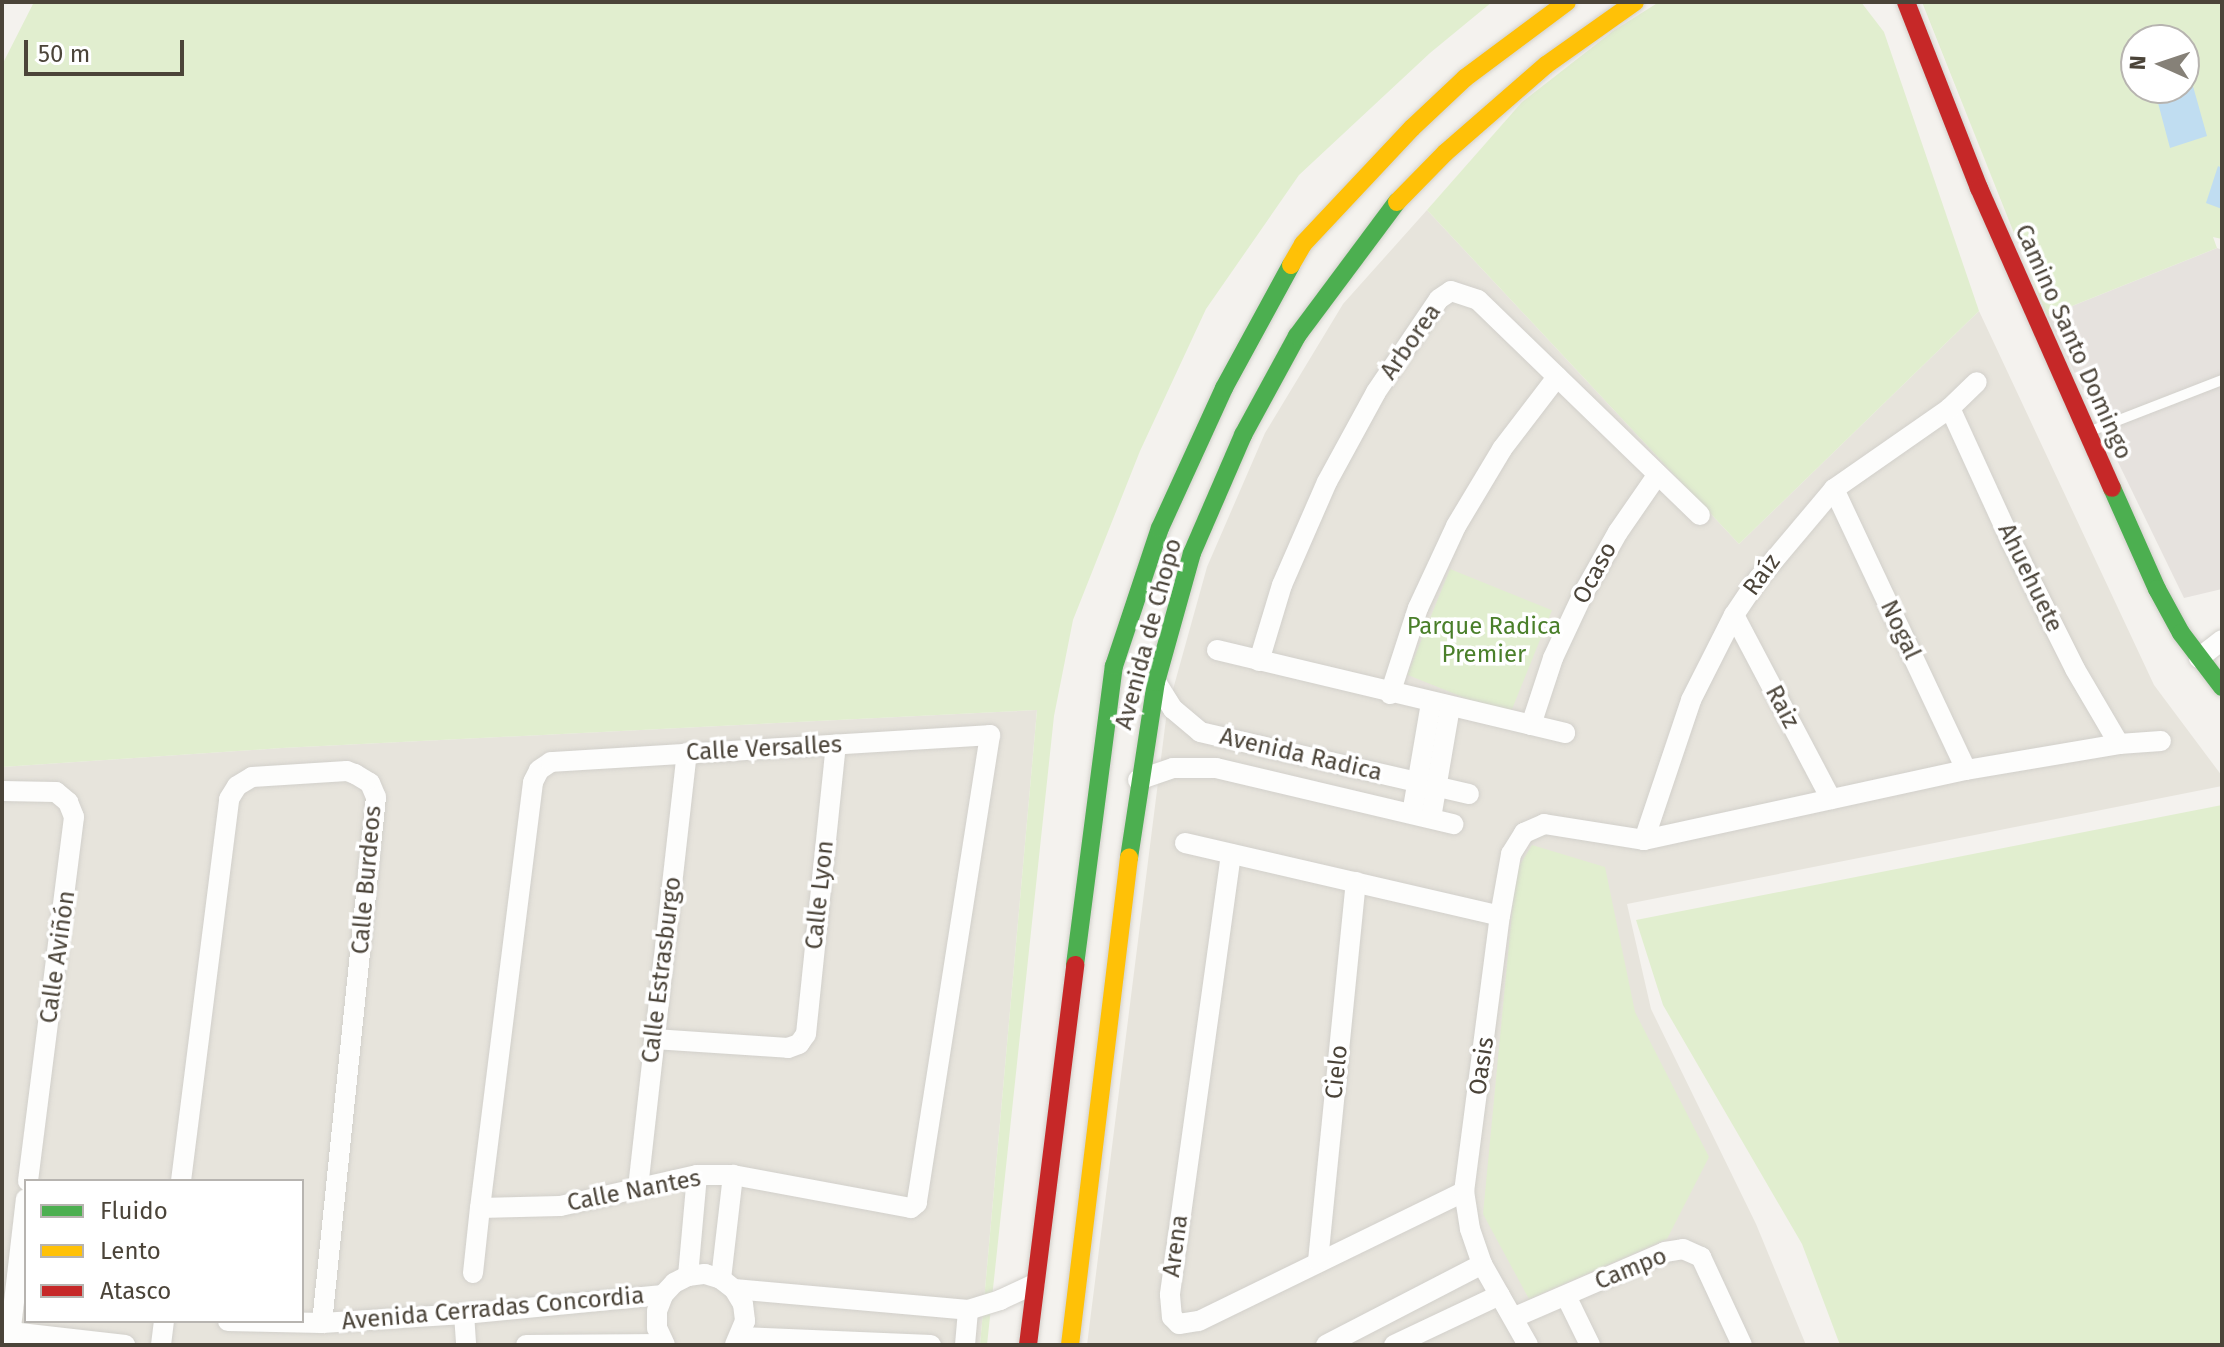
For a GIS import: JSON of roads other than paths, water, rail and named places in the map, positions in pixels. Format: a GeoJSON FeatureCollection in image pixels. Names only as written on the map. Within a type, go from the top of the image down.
{"type":"FeatureCollection","features":[{"type":"Feature","properties":{"kind":"street","name":"Avenida de Chopo"},"geometry":{"type":"LineString","coordinates":[[1028,1345],[1071,968],[1114,666],[1160,528],[1224,388],[1303,244],[1412,128],[1465,78],[1567,2]]}},
{"type":"Feature","properties":{"kind":"street","name":"Avenida de Chopo"},"geometry":{"type":"LineString","coordinates":[[1070,1345],[1138,780],[1156,682],[1192,553],[1243,435],[1297,336],[1399,200],[1445,153],[1546,65],[1635,2]]}},
{"type":"Feature","properties":{"kind":"street"},"geometry":{"type":"LineString","coordinates":[[1891,2],[1920,38]]}},
{"type":"Feature","properties":{"kind":"street","name":"Camino Santo Domingo"},"geometry":{"type":"LineString","coordinates":[[1906,2],[1979,188],[2157,589],[2199,658],[2222,687]]}},
{"type":"Feature","properties":{"kind":"street","name":"Arborea"},"geometry":{"type":"LineString","coordinates":[[1259,661],[1282,585],[1327,482],[1376,392],[1439,299],[1451,291],[1459,291],[1478,300],[1700,515]]}},
{"type":"Feature","properties":{"kind":"street"},"geometry":{"type":"LineString","coordinates":[[1390,694],[1418,608],[1456,526],[1502,449],[1557,377]]}},
{"type":"Feature","properties":{"kind":"street","name":"Raíz"},"geometry":{"type":"LineString","coordinates":[[1644,840],[1691,700],[1734,615],[1783,547],[1834,489],[1950,408],[1977,382]]}},
{"type":"Feature","properties":{"kind":"street","name":"Ahuehuete"},"geometry":{"type":"LineString","coordinates":[[1950,408],[2061,641],[2119,744]]}},
{"type":"Feature","properties":{"kind":"street","name":"Ocaso"},"geometry":{"type":"LineString","coordinates":[[1531,725],[1553,658],[1583,594],[1618,532],[1658,474]]}},
{"type":"Feature","properties":{"kind":"street","name":"Nogal"},"geometry":{"type":"LineString","coordinates":[[1834,489],[1966,770]]}},
{"type":"Feature","properties":{"kind":"street","name":"Raiz"},"geometry":{"type":"LineString","coordinates":[[1734,615],[1831,799]]}},
{"type":"Feature","properties":{"kind":"street"},"geometry":{"type":"LineString","coordinates":[[2199,658],[2222,640]]}},
{"type":"Feature","properties":{"kind":"street"},"geometry":{"type":"LineString","coordinates":[[1217,650],[1390,694],[1565,733]]}},
{"type":"Feature","properties":{"kind":"street","name":"Avenida Radica"},"geometry":{"type":"LineString","coordinates":[[1156,682],[1173,709],[1200,732],[1469,794]]}},
{"type":"Feature","properties":{"kind":"street"},"geometry":{"type":"LineString","coordinates":[[1422,816],[1440,705]]}},
{"type":"Feature","properties":{"kind":"street","name":"Calle Versalles"},"geometry":{"type":"LineString","coordinates":[[480,1208],[533,782],[539,770],[551,762],[990,735],[920,1193]]}},
{"type":"Feature","properties":{"kind":"street"},"geometry":{"type":"LineString","coordinates":[[1644,840],[1966,770],[2119,744],[2161,741]]}},
{"type":"Feature","properties":{"kind":"street","name":"Calle Lyon"},"geometry":{"type":"LineString","coordinates":[[654,1039],[788,1048],[799,1044],[806,1034],[836,745]]}},
{"type":"Feature","properties":{"kind":"street","name":"Calle Estrasburgo"},"geometry":{"type":"LineString","coordinates":[[638,1188],[687,753]]}},
{"type":"Feature","properties":{"kind":"street","name":"Avenida Radica"},"geometry":{"type":"LineString","coordinates":[[1138,780],[1173,768],[1216,768],[1453,824]]}},
{"type":"Feature","properties":{"kind":"street","name":"Calle Burdeos"},"geometry":{"type":"LineString","coordinates":[[181,1179],[229,799],[237,786],[252,777],[347,771],[355,774],[370,783],[376,797],[322,1323]]}},
{"type":"Feature","properties":{"kind":"street","name":"Calle Aviñón"},"geometry":{"type":"LineString","coordinates":[[2,791],[56,792],[68,802],[74,817],[28,1179]]}},
{"type":"Feature","properties":{"kind":"street","name":"Oasis"},"geometry":{"type":"LineString","coordinates":[[1528,1345],[1515,1317],[1482,1264],[1470,1229],[1464,1192],[1511,854],[1524,833],[1544,824],[1644,840]]}},
{"type":"Feature","properties":{"kind":"street"},"geometry":{"type":"LineString","coordinates":[[1185,843],[1500,916]]}},
{"type":"Feature","properties":{"kind":"street","name":"Arena"},"geometry":{"type":"LineString","coordinates":[[1231,854],[1170,1295],[1172,1317],[1179,1324],[1199,1321],[1464,1192]]}},
{"type":"Feature","properties":{"kind":"street","name":"Cielo"},"geometry":{"type":"LineString","coordinates":[[1318,1261],[1356,882]]}},
{"type":"Feature","properties":{"kind":"street"},"geometry":{"type":"LineString","coordinates":[[1071,968],[1114,973]]}},
{"type":"Feature","properties":{"kind":"street"},"geometry":{"type":"LineString","coordinates":[[688,1276],[697,1175]]}},
{"type":"Feature","properties":{"kind":"street","name":"Calle Nantes"},"geometry":{"type":"LineString","coordinates":[[480,1208],[560,1206],[697,1175],[733,1175],[911,1208],[920,1193]]}},
{"type":"Feature","properties":{"kind":"street"},"geometry":{"type":"LineString","coordinates":[[733,1175],[728,1284],[743,1304],[745,1321],[738,1341],[931,1345]]}},
{"type":"Feature","properties":{"kind":"street"},"geometry":{"type":"LineString","coordinates":[[473,1273],[480,1208]]}},
{"type":"Feature","properties":{"kind":"street"},"geometry":{"type":"LineString","coordinates":[[24,1215],[7,1336],[125,1345]]}},
{"type":"Feature","properties":{"kind":"street","name":"Campo"},"geometry":{"type":"LineString","coordinates":[[1515,1317],[1665,1252],[1693,1250],[1708,1269],[1742,1345]]}},
{"type":"Feature","properties":{"kind":"street"},"geometry":{"type":"LineString","coordinates":[[1326,1345],[1358,1338],[1482,1264]]}},
{"type":"Feature","properties":{"kind":"street"},"geometry":{"type":"LineString","coordinates":[[664,1344],[657,1328],[657,1311],[663,1295],[674,1283],[688,1276],[705,1274],[728,1284],[968,1310],[1000,1300],[1034,1284]]}},
{"type":"Feature","properties":{"kind":"street","name":"Avenida Cerradas Concordia"},"geometry":{"type":"LineString","coordinates":[[304,1323],[464,1314],[663,1295]]}},
{"type":"Feature","properties":{"kind":"street"},"geometry":{"type":"LineString","coordinates":[[1394,1345],[1500,1295]]}},
{"type":"Feature","properties":{"kind":"street"},"geometry":{"type":"LineString","coordinates":[[1566,1296],[1590,1345]]}},
{"type":"Feature","properties":{"kind":"street"},"geometry":{"type":"LineString","coordinates":[[965,1345],[968,1310]]}},
{"type":"Feature","properties":{"kind":"street"},"geometry":{"type":"LineString","coordinates":[[464,1314],[466,1345]]}},
{"type":"Feature","properties":{"kind":"street"},"geometry":{"type":"LineString","coordinates":[[161,1345],[164,1323]]}},
{"type":"Feature","properties":{"kind":"street","name":"Avenida Cerradas Concordia"},"geometry":{"type":"LineString","coordinates":[[526,1345],[664,1344]]}},
{"type":"Feature","properties":{"kind":"lane"},"geometry":{"type":"LineString","coordinates":[[2086,433],[2222,380]]}},
{"type":"Feature","properties":{"kind":"water"},"geometry":{"type":"Polygon","coordinates":[[[2158,104],[2198,104],[2207,136],[2170,148],[2158,104]]]}},
{"type":"Feature","properties":{"kind":"water"},"geometry":{"type":"Polygon","coordinates":[[[2218,166],[2222,168],[2222,209],[2206,203],[2218,166]]]}},
{"type":"Feature","properties":{"kind":"park label","name":"Parque Radica Premier"},"geometry":{"type":"Point","coordinates":[1484,641]}}]}
